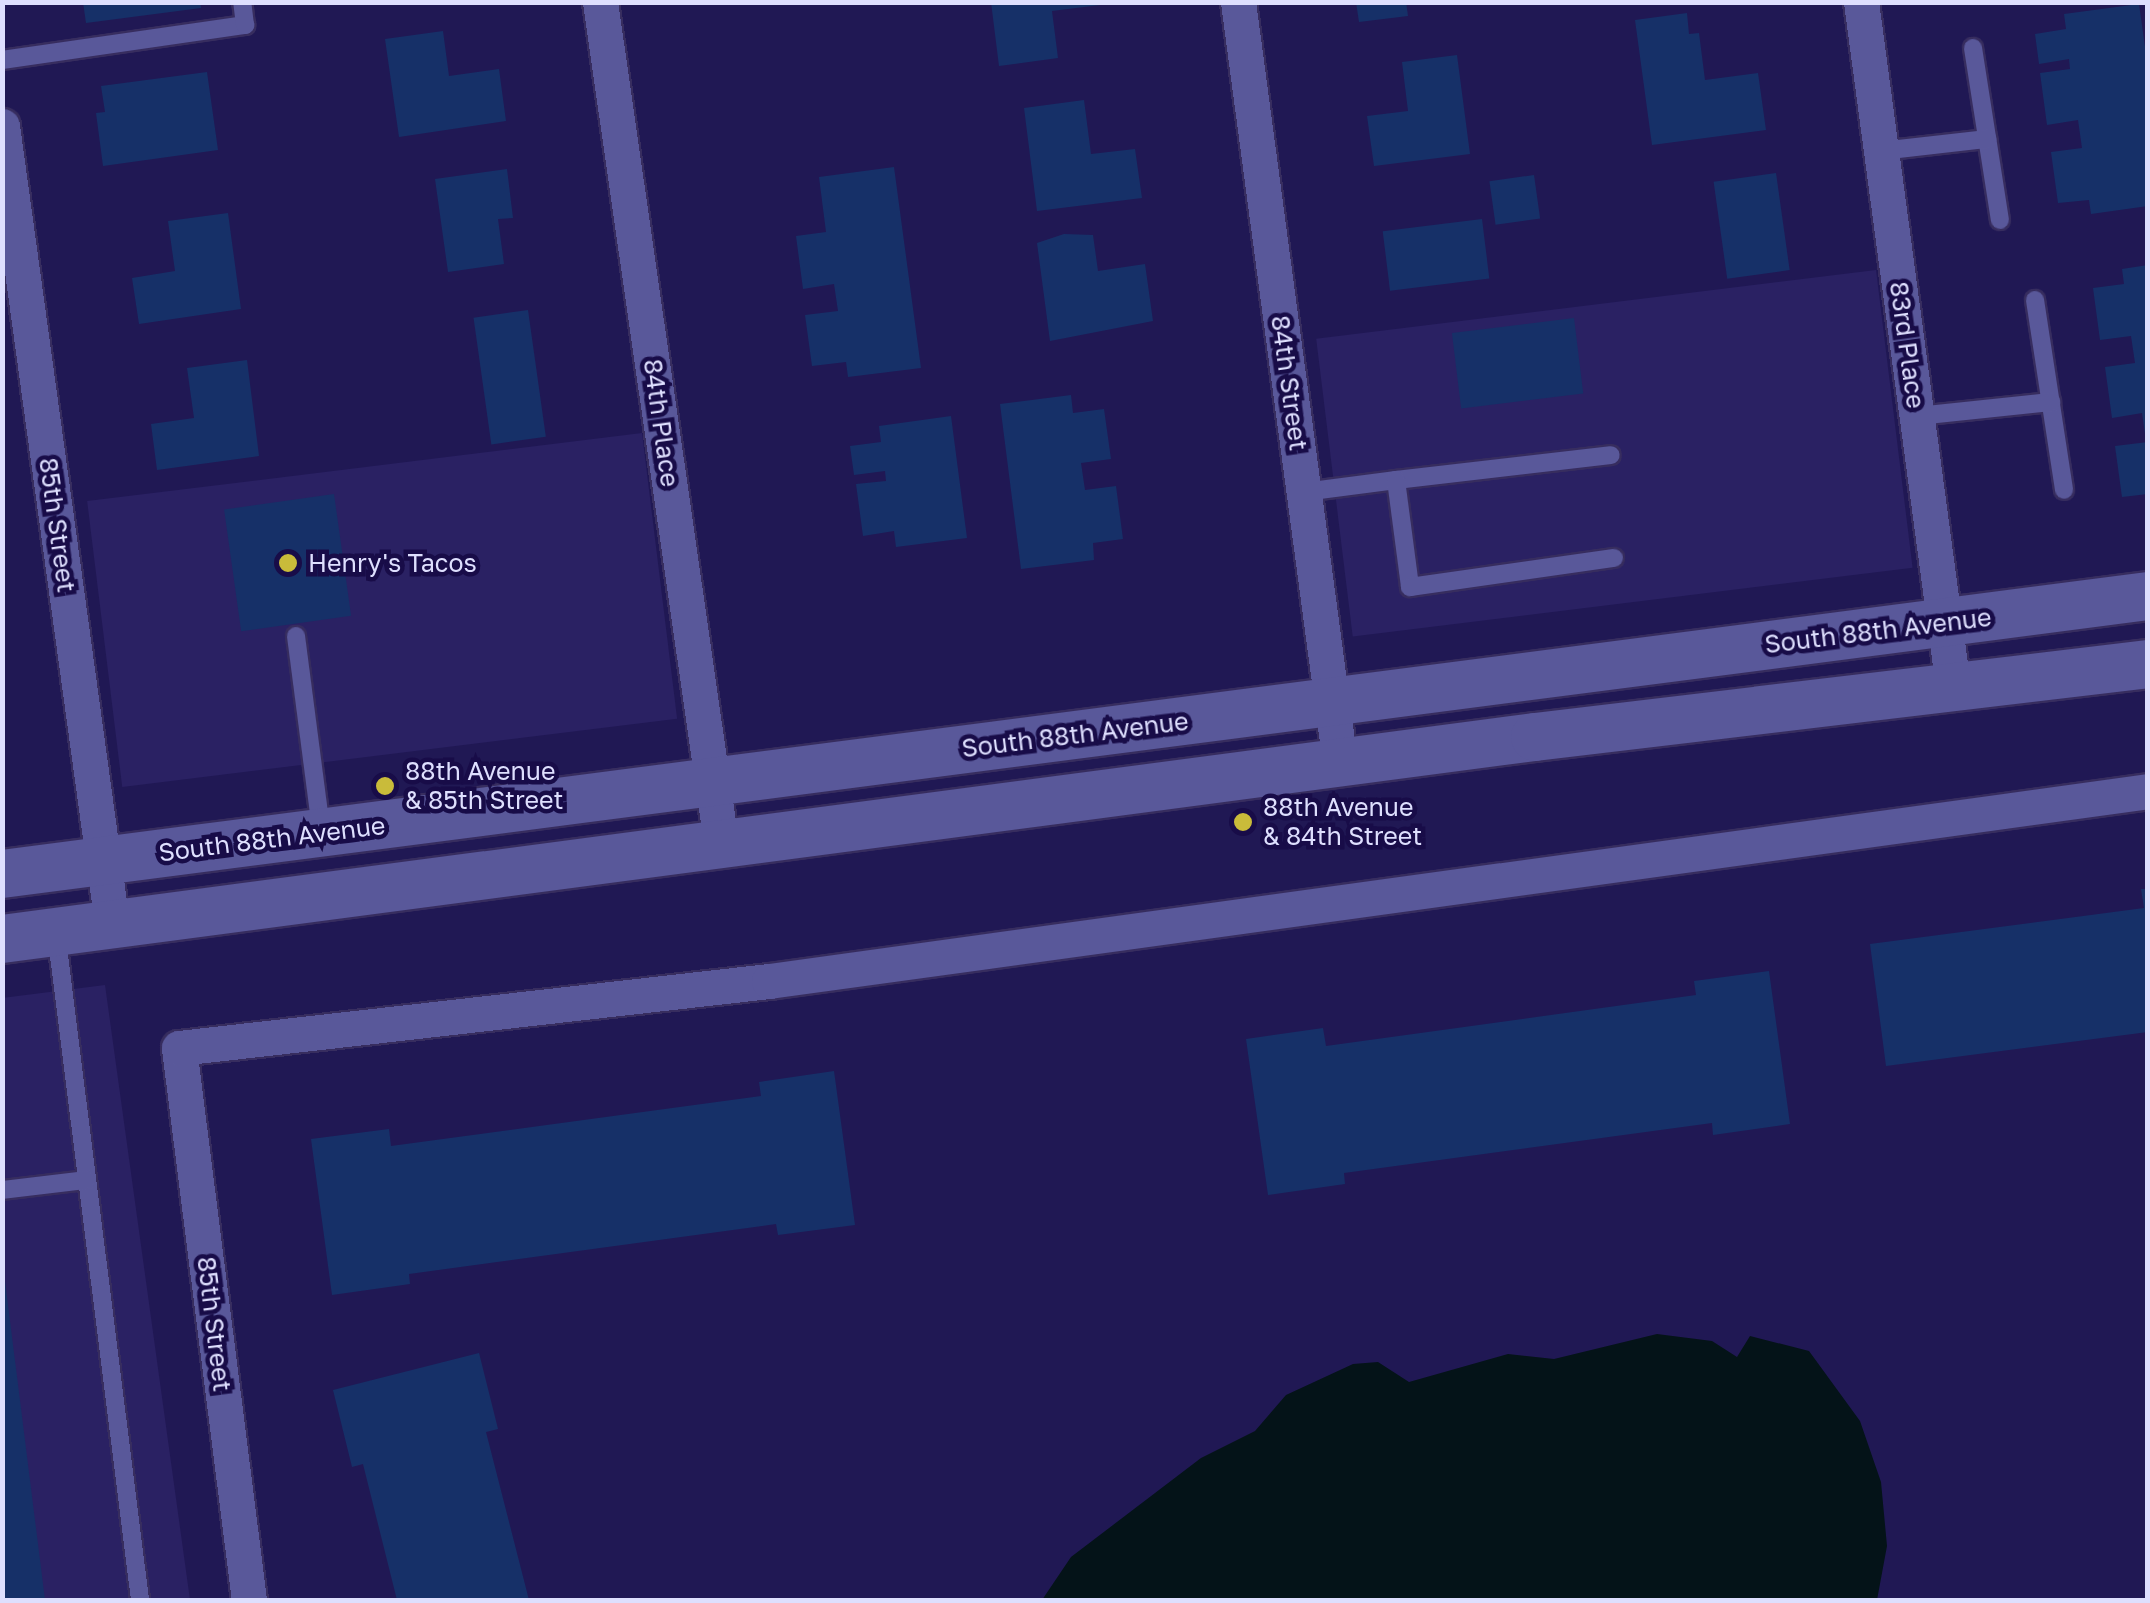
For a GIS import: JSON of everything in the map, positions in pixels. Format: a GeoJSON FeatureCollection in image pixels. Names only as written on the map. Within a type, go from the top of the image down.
{"type":"FeatureCollection","features":[{"type":"Feature","properties":{"kind":"street","name":"84th Place"},"geometry":{"type":"LineString","coordinates":[[600,2],[721,843]]}},
{"type":"Feature","properties":{"kind":"street","name":"84th Street"},"geometry":{"type":"LineString","coordinates":[[1238,2],[1340,763]]}},
{"type":"Feature","properties":{"kind":"street","name":"83rd Place"},"geometry":{"type":"LineString","coordinates":[[1860,2],[1953,687]]}},
{"type":"Feature","properties":{"kind":"street","name":"85th Street"},"geometry":{"type":"LineString","coordinates":[[2,126],[112,924]]}},
{"type":"Feature","properties":{"kind":"street","name":"South 88th Avenue"},"geometry":{"type":"LineString","coordinates":[[2,874],[2148,596]]}},
{"type":"Feature","properties":{"kind":"street"},"geometry":{"type":"LineString","coordinates":[[2,939],[1340,763],[2148,664]]}},
{"type":"Feature","properties":{"kind":"street","name":"85th Street"},"geometry":{"type":"LineString","coordinates":[[249,1600],[179,1048],[769,980],[2148,791]]}},
{"type":"Feature","properties":{"kind":"lane"},"geometry":{"type":"LineString","coordinates":[[2,60],[245,26],[242,2]]}},
{"type":"Feature","properties":{"kind":"lane"},"geometry":{"type":"LineString","coordinates":[[1973,48],[2000,220]]}},
{"type":"Feature","properties":{"kind":"lane"},"geometry":{"type":"LineString","coordinates":[[1881,151],[1987,139]]}},
{"type":"Feature","properties":{"kind":"lane"},"geometry":{"type":"LineString","coordinates":[[2036,300],[2064,490]]}},
{"type":"Feature","properties":{"kind":"lane"},"geometry":{"type":"LineString","coordinates":[[1917,416],[2051,402]]}},
{"type":"Feature","properties":{"kind":"lane"},"geometry":{"type":"LineString","coordinates":[[1304,492],[1611,455]]}},
{"type":"Feature","properties":{"kind":"lane"},"geometry":{"type":"LineString","coordinates":[[1396,480],[1410,587],[1614,558]]}},
{"type":"Feature","properties":{"kind":"lane"},"geometry":{"type":"LineString","coordinates":[[296,636],[321,833]]}},
{"type":"Feature","properties":{"kind":"lane"},"geometry":{"type":"LineString","coordinates":[[56,932],[140,1600]]}},
{"type":"Feature","properties":{"kind":"lane"},"geometry":{"type":"LineString","coordinates":[[2,1190],[86,1180]]}},
{"type":"Feature","properties":{"kind":"shaded area"},"geometry":{"type":"Polygon","coordinates":[[[1876,270],[1913,568],[1353,636],[1316,339],[1876,270]]]}},
{"type":"Feature","properties":{"kind":"shaded area"},"geometry":{"type":"Polygon","coordinates":[[[642,433],[677,719],[122,787],[87,501],[642,433]]]}},
{"type":"Feature","properties":{"kind":"shaded area"},"geometry":{"type":"Polygon","coordinates":[[[105,985],[190,1600],[3,1600],[2,998],[105,985]]]}},
{"type":"Feature","properties":{"kind":"shaded area"},"geometry":{"type":"Polygon","coordinates":[[[1657,1334],[1712,1341],[1737,1357],[1750,1336],[1809,1351],[1860,1421],[1881,1482],[1887,1546],[1877,1600],[1042,1600],[1071,1557],[1201,1458],[1255,1431],[1286,1395],[1353,1364],[1378,1362],[1409,1382],[1508,1354],[1554,1359],[1657,1334]]]}},
{"type":"Feature","properties":{"kind":"building"},"geometry":{"type":"Polygon","coordinates":[[[83,2],[200,2],[201,8],[86,23],[83,2]]]}},
{"type":"Feature","properties":{"kind":"building"},"geometry":{"type":"Polygon","coordinates":[[[991,2],[1100,5],[1052,11],[1058,58],[999,66],[991,2]]]}},
{"type":"Feature","properties":{"kind":"building"},"geometry":{"type":"Polygon","coordinates":[[[1356,2],[1406,2],[1408,16],[1359,22],[1356,2]]]}},
{"type":"Feature","properties":{"kind":"building"},"geometry":{"type":"Polygon","coordinates":[[[2139,4],[2148,68],[2148,206],[2091,214],[2089,200],[2058,203],[2051,152],[2082,148],[2078,120],[2047,125],[2040,73],[2070,69],[2069,59],[2039,64],[2035,34],[2066,29],[2064,14],[2139,4]]]}},
{"type":"Feature","properties":{"kind":"building"},"geometry":{"type":"Polygon","coordinates":[[[1687,13],[1689,34],[1699,33],[1705,80],[1758,73],[1766,130],[1652,145],[1635,20],[1687,13]]]}},
{"type":"Feature","properties":{"kind":"building"},"geometry":{"type":"Polygon","coordinates":[[[443,31],[449,76],[499,69],[506,121],[399,137],[385,39],[443,31]]]}},
{"type":"Feature","properties":{"kind":"building"},"geometry":{"type":"Polygon","coordinates":[[[1457,55],[1470,154],[1374,166],[1367,116],[1408,111],[1402,62],[1457,55]]]}},
{"type":"Feature","properties":{"kind":"building"},"geometry":{"type":"Polygon","coordinates":[[[207,72],[218,150],[103,166],[96,113],[105,112],[101,86],[207,72]]]}},
{"type":"Feature","properties":{"kind":"building"},"geometry":{"type":"Polygon","coordinates":[[[1084,100],[1091,154],[1135,149],[1142,198],[1037,211],[1024,108],[1084,100]]]}},
{"type":"Feature","properties":{"kind":"building"},"geometry":{"type":"Polygon","coordinates":[[[894,167],[921,368],[848,377],[846,362],[812,366],[805,315],[838,311],[834,284],[803,289],[796,236],[826,232],[819,177],[894,167]]]}},
{"type":"Feature","properties":{"kind":"building"},"geometry":{"type":"Polygon","coordinates":[[[507,169],[513,218],[498,219],[504,264],[448,272],[435,179],[507,169]]]}},
{"type":"Feature","properties":{"kind":"building"},"geometry":{"type":"Polygon","coordinates":[[[1776,173],[1790,270],[1727,279],[1714,182],[1776,173]]]}},
{"type":"Feature","properties":{"kind":"building"},"geometry":{"type":"Polygon","coordinates":[[[1534,175],[1540,219],[1496,225],[1489,181],[1534,175]]]}},
{"type":"Feature","properties":{"kind":"building"},"geometry":{"type":"Polygon","coordinates":[[[228,213],[241,309],[139,324],[132,278],[175,271],[168,221],[228,213]]]}},
{"type":"Feature","properties":{"kind":"building"},"geometry":{"type":"Polygon","coordinates":[[[1482,219],[1489,279],[1390,291],[1383,231],[1482,219]]]}},
{"type":"Feature","properties":{"kind":"building"},"geometry":{"type":"Polygon","coordinates":[[[1064,234],[1093,235],[1098,271],[1145,264],[1153,321],[1050,341],[1037,243],[1064,234]]]}},
{"type":"Feature","properties":{"kind":"building"},"geometry":{"type":"Polygon","coordinates":[[[2148,265],[2145,434],[2142,413],[2112,418],[2105,367],[2135,363],[2131,336],[2100,340],[2093,288],[2124,284],[2122,269],[2148,265]]]}},
{"type":"Feature","properties":{"kind":"building"},"geometry":{"type":"Polygon","coordinates":[[[528,310],[546,437],[491,444],[474,318],[528,310]]]}},
{"type":"Feature","properties":{"kind":"building"},"geometry":{"type":"Polygon","coordinates":[[[1574,318],[1583,393],[1461,408],[1452,333],[1574,318]]]}},
{"type":"Feature","properties":{"kind":"building"},"geometry":{"type":"Polygon","coordinates":[[[247,360],[259,456],[157,470],[151,424],[194,418],[187,368],[247,360]]]}},
{"type":"Feature","properties":{"kind":"building"},"geometry":{"type":"Polygon","coordinates":[[[1071,395],[1073,413],[1104,409],[1111,459],[1081,463],[1085,490],[1116,486],[1123,539],[1093,543],[1094,560],[1021,569],[1000,404],[1071,395]]]}},
{"type":"Feature","properties":{"kind":"building"},"geometry":{"type":"Polygon","coordinates":[[[951,416],[967,538],[896,547],[894,531],[863,536],[856,484],[886,481],[885,471],[854,475],[850,446],[881,442],[879,426],[951,416]]]}},
{"type":"Feature","properties":{"kind":"building"},"geometry":{"type":"Polygon","coordinates":[[[2148,442],[2148,494],[2122,497],[2115,446],[2148,442]]]}},
{"type":"Feature","properties":{"kind":"building","name":"Henry's Tacos"},"geometry":{"type":"Polygon","coordinates":[[[334,494],[351,616],[241,631],[224,509],[334,494]]]}},
{"type":"Feature","properties":{"kind":"building"},"geometry":{"type":"Polygon","coordinates":[[[2141,889],[2148,889],[2148,1032],[1886,1066],[1870,944],[2144,908],[2141,889]]]}},
{"type":"Feature","properties":{"kind":"building"},"geometry":{"type":"Polygon","coordinates":[[[1769,971],[1790,1124],[1713,1135],[1712,1123],[1344,1173],[1345,1184],[1268,1195],[1246,1039],[1323,1028],[1326,1046],[1696,995],[1694,981],[1769,971]]]}},
{"type":"Feature","properties":{"kind":"building"},"geometry":{"type":"Polygon","coordinates":[[[834,1071],[855,1225],[778,1235],[776,1224],[409,1274],[410,1284],[332,1295],[311,1139],[389,1129],[391,1146],[761,1096],[759,1082],[834,1071]]]}},
{"type":"Feature","properties":{"kind":"building"},"geometry":{"type":"Polygon","coordinates":[[[5,1281],[45,1600],[2,1600],[5,1281]]]}},
{"type":"Feature","properties":{"kind":"building"},"geometry":{"type":"Polygon","coordinates":[[[479,1353],[498,1429],[486,1432],[529,1600],[397,1600],[363,1464],[352,1467],[333,1390],[479,1353]]]}},
{"type":"Feature","properties":{"kind":"place","name":"Henry's Tacos"},"geometry":{"type":"Point","coordinates":[288,563]}},
{"type":"Feature","properties":{"kind":"place","name":"88th Avenue & 85th Street"},"geometry":{"type":"Point","coordinates":[385,786]}},
{"type":"Feature","properties":{"kind":"place","name":"88th Avenue & 84th Street"},"geometry":{"type":"Point","coordinates":[1243,822]}}]}
